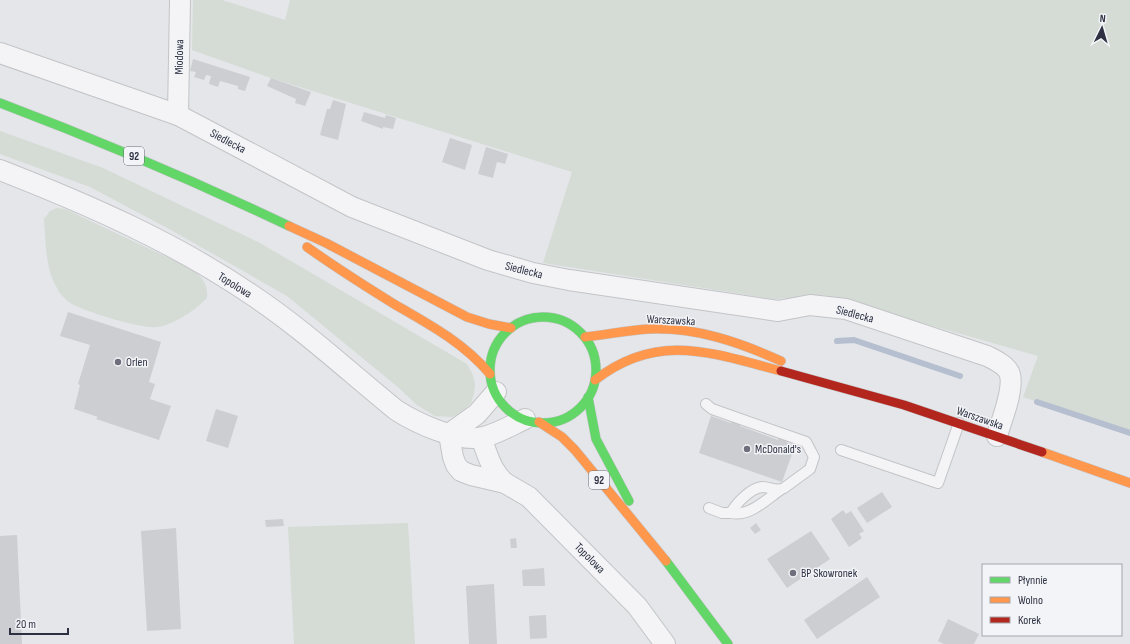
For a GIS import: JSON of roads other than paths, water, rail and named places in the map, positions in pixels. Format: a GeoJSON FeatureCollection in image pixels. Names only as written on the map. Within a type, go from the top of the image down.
{"type":"FeatureCollection","features":[{"type":"Feature","properties":{"kind":"main road","name":"92"},"geometry":{"type":"LineString","coordinates":[[0,102],[165,169],[326,243],[467,317],[489,324],[511,328]]}},
{"type":"Feature","properties":{"kind":"main road","name":"92"},"geometry":{"type":"LineString","coordinates":[[266,216],[350,276],[453,340],[478,358],[508,409],[562,437],[654,544],[728,644]]}},
{"type":"Feature","properties":{"kind":"main road"},"geometry":{"type":"LineString","coordinates":[[493,383],[492,359],[496,345],[511,328],[536,317],[550,318],[571,325],[585,337],[594,358],[595,380],[588,397],[579,408],[567,416],[554,421],[532,421]]}},
{"type":"Feature","properties":{"kind":"main road","name":"Warszawska"},"geometry":{"type":"LineString","coordinates":[[585,337],[658,329],[696,332],[744,344],[820,379]]}},
{"type":"Feature","properties":{"kind":"main road","name":"Warszawska"},"geometry":{"type":"LineString","coordinates":[[595,380],[611,366],[628,357],[643,353],[679,350],[714,355],[820,379],[959,423],[1130,482]]}},
{"type":"Feature","properties":{"kind":"main road","name":"92"},"geometry":{"type":"LineString","coordinates":[[588,397],[596,439],[607,462],[654,544]]}},
{"type":"Feature","properties":{"kind":"street","name":"Miodowa"},"geometry":{"type":"LineString","coordinates":[[178,115],[180,0]]}},
{"type":"Feature","properties":{"kind":"street","name":"Siedlecka"},"geometry":{"type":"LineString","coordinates":[[0,52],[178,115],[352,207],[488,260],[533,273],[569,280],[778,311],[810,305],[846,309],[987,356],[1003,365],[1010,375],[1010,393],[997,436]]}},
{"type":"Feature","properties":{"kind":"street","name":"Topolowa"},"geometry":{"type":"LineString","coordinates":[[0,170],[93,207],[200,263],[251,294],[281,315],[396,410],[412,420],[434,430],[449,434],[481,438],[494,471],[505,483]]}},
{"type":"Feature","properties":{"kind":"street"},"geometry":{"type":"LineString","coordinates":[[449,434],[477,414],[493,383]]}},
{"type":"Feature","properties":{"kind":"street"},"geometry":{"type":"LineString","coordinates":[[481,438],[532,421]]}},
{"type":"Feature","properties":{"kind":"street","name":"Topolowa"},"geometry":{"type":"LineString","coordinates":[[449,434],[453,457],[456,465],[462,471],[471,475],[505,483],[529,497],[637,606],[665,644]]}},
{"type":"Feature","properties":{"kind":"lane"},"geometry":{"type":"LineString","coordinates":[[706,404],[712,409],[806,442],[814,457],[810,469],[745,513],[722,513],[709,508]]}},
{"type":"Feature","properties":{"kind":"lane"},"geometry":{"type":"LineString","coordinates":[[841,450],[938,483],[959,423]]}},
{"type":"Feature","properties":{"kind":"lane"},"geometry":{"type":"LineString","coordinates":[[731,513],[738,502],[755,490],[762,487],[780,490]]}},
{"type":"Feature","properties":{"kind":"waterway"},"geometry":{"type":"LineString","coordinates":[[837,341],[854,340],[960,376]]}},
{"type":"Feature","properties":{"kind":"waterway"},"geometry":{"type":"LineString","coordinates":[[1037,402],[1130,433]]}},
{"type":"Feature","properties":{"kind":"place","name":"Orlen"},"geometry":{"type":"Point","coordinates":[118,362]}},
{"type":"Feature","properties":{"kind":"place","name":"McDonald's"},"geometry":{"type":"Point","coordinates":[747,449]}},
{"type":"Feature","properties":{"kind":"place","name":"BP Skowronek"},"geometry":{"type":"Point","coordinates":[793,573]}}]}
